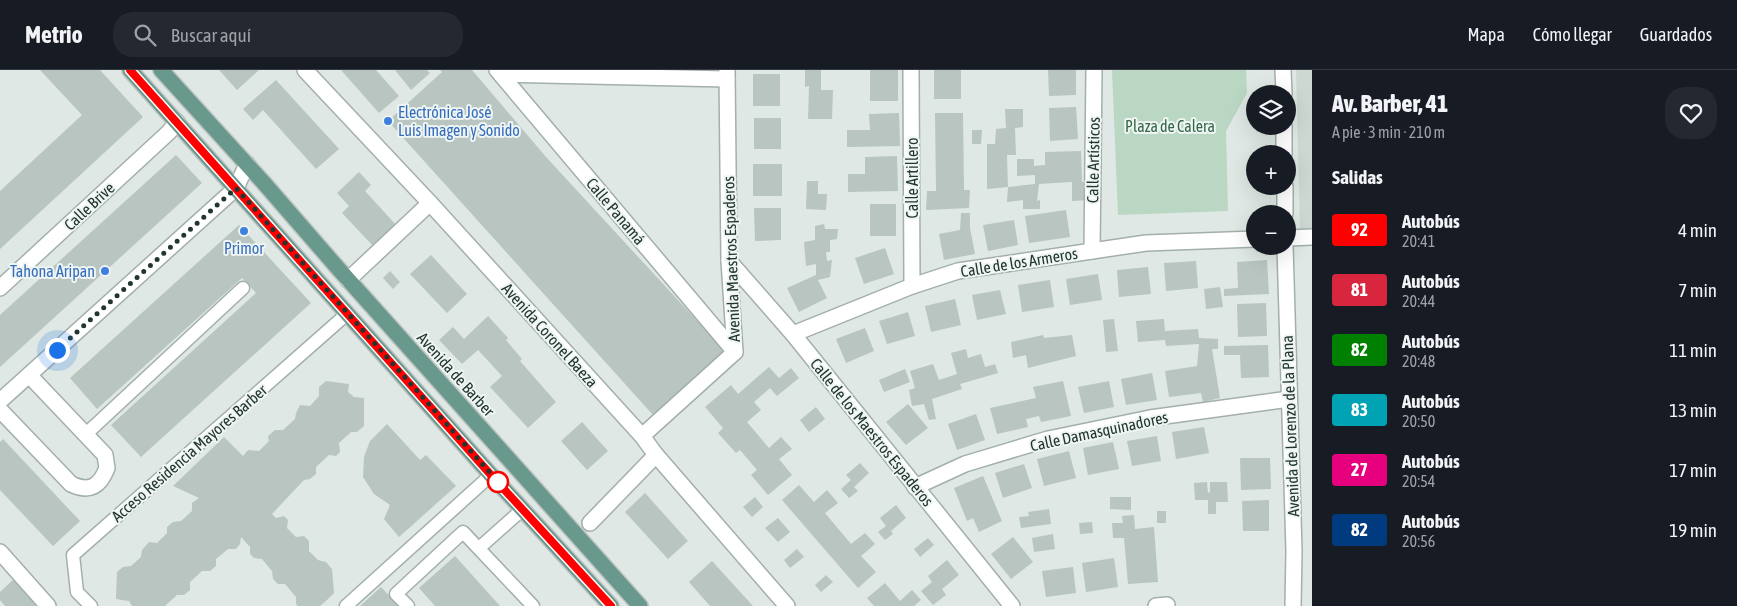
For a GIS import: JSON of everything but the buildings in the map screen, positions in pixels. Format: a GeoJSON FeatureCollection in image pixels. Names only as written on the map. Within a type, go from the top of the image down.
{"type":"FeatureCollection","features":[{"type":"Feature","properties":{"kind":"main road"},"geometry":{"type":"LineString","coordinates":[[130,70],[491,475],[611,606]]}},
{"type":"Feature","properties":{"kind":"main road","name":"Avenida de Barber"},"geometry":{"type":"LineString","coordinates":[[161,70],[640,606]]}},
{"type":"Feature","properties":{"kind":"street","name":"Avenida Coronel Baeza"},"geometry":{"type":"LineString","coordinates":[[305,70],[430,203],[642,436],[656,455],[787,606]]}},
{"type":"Feature","properties":{"kind":"street","name":"Calle Artillero"},"geometry":{"type":"LineString","coordinates":[[911,70],[912,286]]}},
{"type":"Feature","properties":{"kind":"street","name":"Calle Artísticos"},"geometry":{"type":"LineString","coordinates":[[1092,251],[1094,70]]}},
{"type":"Feature","properties":{"kind":"street"},"geometry":{"type":"LineString","coordinates":[[1284,70],[1284,85]]}},
{"type":"Feature","properties":{"kind":"street"},"geometry":{"type":"LineString","coordinates":[[499,72],[727,75]]}},
{"type":"Feature","properties":{"kind":"street","name":"Calle Panamá"},"geometry":{"type":"LineString","coordinates":[[499,72],[735,352]]}},
{"type":"Feature","properties":{"kind":"street","name":"Avenida Maestros Espaderos"},"geometry":{"type":"LineString","coordinates":[[642,436],[735,352],[729,261],[727,75]]}},
{"type":"Feature","properties":{"kind":"street","name":"Calle Brive"},"geometry":{"type":"LineString","coordinates":[[0,288],[169,132],[177,122]]}},
{"type":"Feature","properties":{"kind":"street"},"geometry":{"type":"LineString","coordinates":[[0,401],[236,188],[247,164]]}},
{"type":"Feature","properties":{"kind":"street"},"geometry":{"type":"LineString","coordinates":[[348,280],[430,203]]}},
{"type":"Feature","properties":{"kind":"street"},"geometry":{"type":"LineString","coordinates":[[1296,238],[1312,238]]}},
{"type":"Feature","properties":{"kind":"street","name":"Calle de los Armeros"},"geometry":{"type":"LineString","coordinates":[[793,334],[912,286],[958,271],[1146,243],[1246,239]]}},
{"type":"Feature","properties":{"kind":"street","name":"Avenida de Lorenzo de la Plana"},"geometry":{"type":"LineString","coordinates":[[1285,255],[1294,551],[1293,606]]}},
{"type":"Feature","properties":{"kind":"street","name":"Calle de los Maestros Espaderos"},"geometry":{"type":"LineString","coordinates":[[729,261],[793,334],[1012,606]]}},
{"type":"Feature","properties":{"kind":"street"},"geometry":{"type":"LineString","coordinates":[[0,410],[72,484],[80,488],[90,488],[99,482],[107,468],[105,455],[29,375]]}},
{"type":"Feature","properties":{"kind":"street","name":"Calle Damasquinadores"},"geometry":{"type":"LineString","coordinates":[[916,486],[965,464],[1048,439],[1150,418],[1289,398]]}},
{"type":"Feature","properties":{"kind":"street"},"geometry":{"type":"LineString","coordinates":[[590,523],[656,455]]}},
{"type":"Feature","properties":{"kind":"street"},"geometry":{"type":"LineString","coordinates":[[3,563],[48,606]]}},
{"type":"Feature","properties":{"kind":"lane"},"geometry":{"type":"LineString","coordinates":[[86,434],[243,288]]}},
{"type":"Feature","properties":{"kind":"lane","name":"Acceso Residencia Mayores Barber"},"geometry":{"type":"LineString","coordinates":[[91,606],[77,592],[73,555],[348,313]]}},
{"type":"Feature","properties":{"kind":"lane"},"geometry":{"type":"LineString","coordinates":[[346,606],[491,475]]}},
{"type":"Feature","properties":{"kind":"lane"},"geometry":{"type":"LineString","coordinates":[[479,548],[523,509]]}},
{"type":"Feature","properties":{"kind":"lane"},"geometry":{"type":"LineString","coordinates":[[408,606],[396,594],[463,532],[533,606]]}},
{"type":"Feature","properties":{"kind":"shaded area"},"geometry":{"type":"Polygon","coordinates":[[[1296,70],[1312,70],[1312,230],[1300,230],[1296,70]]]}},
{"type":"Feature","properties":{"kind":"green space","name":"Plaza de Calera"},"geometry":{"type":"Polygon","coordinates":[[[1112,70],[1246,70],[1246,95],[1226,131],[1228,211],[1118,215],[1112,70]]]}},
{"type":"Feature","properties":{"kind":"bus line","name":"92"},"geometry":{"type":"LineString","coordinates":[[130,70],[491,475],[611,606]]}},
{"type":"Feature","properties":{"kind":"place","name":"Electrónica José Luis Imagen y Sonido"},"geometry":{"type":"Point","coordinates":[388,121]}},
{"type":"Feature","properties":{"kind":"place","name":"Primor"},"geometry":{"type":"Point","coordinates":[244,231]}},
{"type":"Feature","properties":{"kind":"place","name":"Tahona Aripan"},"geometry":{"type":"Point","coordinates":[105,271]}},
{"type":"Feature","properties":{"kind":"route"},"geometry":{"type":"LineString","coordinates":[[57,350],[236,188],[502,486],[498,482]]}}]}
